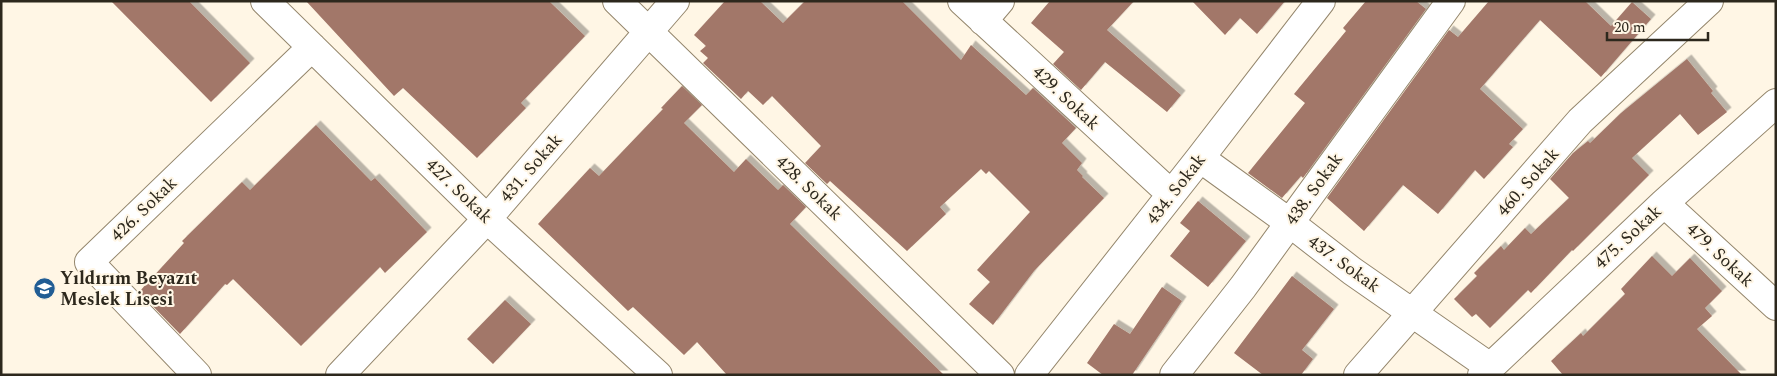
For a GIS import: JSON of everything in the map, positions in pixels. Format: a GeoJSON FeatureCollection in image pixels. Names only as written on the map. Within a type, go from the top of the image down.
{"type":"FeatureCollection","features":[{"type":"Feature","properties":{"kind":"street","name":"427. Sokak"},"geometry":{"type":"LineString","coordinates":[[265,1],[487,219],[658,375]]}},
{"type":"Feature","properties":{"kind":"street","name":"428. Sokak"},"geometry":{"type":"LineString","coordinates":[[617,1],[1000,375]]}},
{"type":"Feature","properties":{"kind":"street","name":"431. Sokak"},"geometry":{"type":"LineString","coordinates":[[340,375],[487,219],[675,1]]}},
{"type":"Feature","properties":{"kind":"street","name":"429. Sokak"},"geometry":{"type":"LineString","coordinates":[[962,1],[991,11],[1171,194]]}},
{"type":"Feature","properties":{"kind":"street","name":"434. Sokak"},"geometry":{"type":"LineString","coordinates":[[1029,375],[1321,1]]}},
{"type":"Feature","properties":{"kind":"street","name":"438. Sokak"},"geometry":{"type":"LineString","coordinates":[[1174,375],[1243,287],[1451,1]]}},
{"type":"Feature","properties":{"kind":"street","name":"460. Sokak"},"geometry":{"type":"LineString","coordinates":[[1358,375],[1580,121],[1709,1]]}},
{"type":"Feature","properties":{"kind":"street","name":"426. Sokak"},"geometry":{"type":"LineString","coordinates":[[197,375],[89,262],[312,47]]}},
{"type":"Feature","properties":{"kind":"street","name":"475. Sokak"},"geometry":{"type":"LineString","coordinates":[[1486,371],[1664,203],[1776,103]]}},
{"type":"Feature","properties":{"kind":"street","name":"437. Sokak"},"geometry":{"type":"LineString","coordinates":[[1200,158],[1290,223],[1352,271],[1413,313],[1486,371]]}},
{"type":"Feature","properties":{"kind":"street","name":"479. Sokak"},"geometry":{"type":"LineString","coordinates":[[1664,203],[1776,306]]}},
{"type":"Feature","properties":{"kind":"building"},"geometry":{"type":"Polygon","coordinates":[[[111,1],[189,1],[250,63],[211,102],[111,1]]]}},
{"type":"Feature","properties":{"kind":"building"},"geometry":{"type":"Polygon","coordinates":[[[306,1],[549,1],[585,36],[521,103],[526,108],[477,158],[403,88],[394,96],[306,1]]]}},
{"type":"Feature","properties":{"kind":"building"},"geometry":{"type":"Polygon","coordinates":[[[725,1],[760,1],[783,23],[805,1],[902,1],[961,60],[971,45],[1026,95],[1033,88],[1076,128],[1062,143],[1082,163],[1077,170],[1082,177],[1104,198],[1034,271],[993,325],[969,304],[990,282],[977,270],[1030,212],[989,171],[986,174],[981,169],[940,207],[946,214],[907,251],[830,181],[827,184],[805,163],[821,146],[772,96],[763,105],[748,91],[741,99],[703,63],[708,58],[700,51],[706,46],[694,35],[725,1]]]}},
{"type":"Feature","properties":{"kind":"building"},"geometry":{"type":"Polygon","coordinates":[[[1050,1],[1134,1],[1107,30],[1181,95],[1167,112],[1105,62],[1081,90],[1053,64],[1064,52],[1031,23],[1050,1]]]}},
{"type":"Feature","properties":{"kind":"building"},"geometry":{"type":"Polygon","coordinates":[[[1192,1],[1285,1],[1257,34],[1240,18],[1225,35],[1192,1]]]}},
{"type":"Feature","properties":{"kind":"building"},"geometry":{"type":"Polygon","coordinates":[[[1366,1],[1416,1],[1426,9],[1303,178],[1301,176],[1282,198],[1248,173],[1305,103],[1294,94],[1346,31],[1343,28],[1366,1]]]}},
{"type":"Feature","properties":{"kind":"building"},"geometry":{"type":"Polygon","coordinates":[[[1489,1],[1585,1],[1611,26],[1632,2],[1651,19],[1601,77],[1540,20],[1480,89],[1523,129],[1509,144],[1513,147],[1484,179],[1475,170],[1438,214],[1403,185],[1364,231],[1327,198],[1449,30],[1458,37],[1489,1]]]}},
{"type":"Feature","properties":{"kind":"building"},"geometry":{"type":"Polygon","coordinates":[[[1687,59],[1727,112],[1698,135],[1680,114],[1632,158],[1649,175],[1531,293],[1528,290],[1490,328],[1476,314],[1472,317],[1454,299],[1477,276],[1474,273],[1501,246],[1504,250],[1525,228],[1531,234],[1569,198],[1550,179],[1573,153],[1588,141],[1590,143],[1621,113],[1687,59]]]}},
{"type":"Feature","properties":{"kind":"building"},"geometry":{"type":"Polygon","coordinates":[[[682,86],[702,105],[684,123],[734,172],[746,159],[778,190],[783,185],[806,207],[790,224],[944,375],[727,375],[697,342],[684,355],[633,307],[628,311],[538,224],[590,168],[599,176],[663,109],[661,108],[682,86]]]}},
{"type":"Feature","properties":{"kind":"building"},"geometry":{"type":"Polygon","coordinates":[[[316,125],[371,181],[375,178],[427,232],[385,273],[380,267],[301,346],[233,279],[227,285],[225,284],[180,334],[139,292],[184,243],[182,241],[242,182],[250,190],[316,125]]]}},
{"type":"Feature","properties":{"kind":"building"},"geometry":{"type":"Polygon","coordinates":[[[1198,201],[1246,241],[1208,287],[1170,256],[1190,231],[1180,223],[1198,201]]]}},
{"type":"Feature","properties":{"kind":"building"},"geometry":{"type":"Polygon","coordinates":[[[1652,256],[1672,276],[1690,258],[1722,291],[1705,308],[1712,316],[1697,329],[1742,375],[1563,375],[1551,361],[1581,333],[1583,336],[1625,294],[1621,289],[1652,256]]]}},
{"type":"Feature","properties":{"kind":"building"},"geometry":{"type":"Polygon","coordinates":[[[1292,276],[1334,309],[1302,350],[1313,359],[1301,375],[1263,375],[1234,353],[1292,276]]]}},
{"type":"Feature","properties":{"kind":"building"},"geometry":{"type":"Polygon","coordinates":[[[1162,287],[1182,301],[1132,375],[1103,375],[1087,363],[1114,324],[1130,334],[1162,287]]]}},
{"type":"Feature","properties":{"kind":"building"},"geometry":{"type":"Polygon","coordinates":[[[505,300],[531,324],[493,364],[467,339],[505,300]]]}},
{"type":"Feature","properties":{"kind":"place","name":"Yıldırım Beyazıt Meslek Lisesi"},"geometry":{"type":"Point","coordinates":[44,288]}}]}
